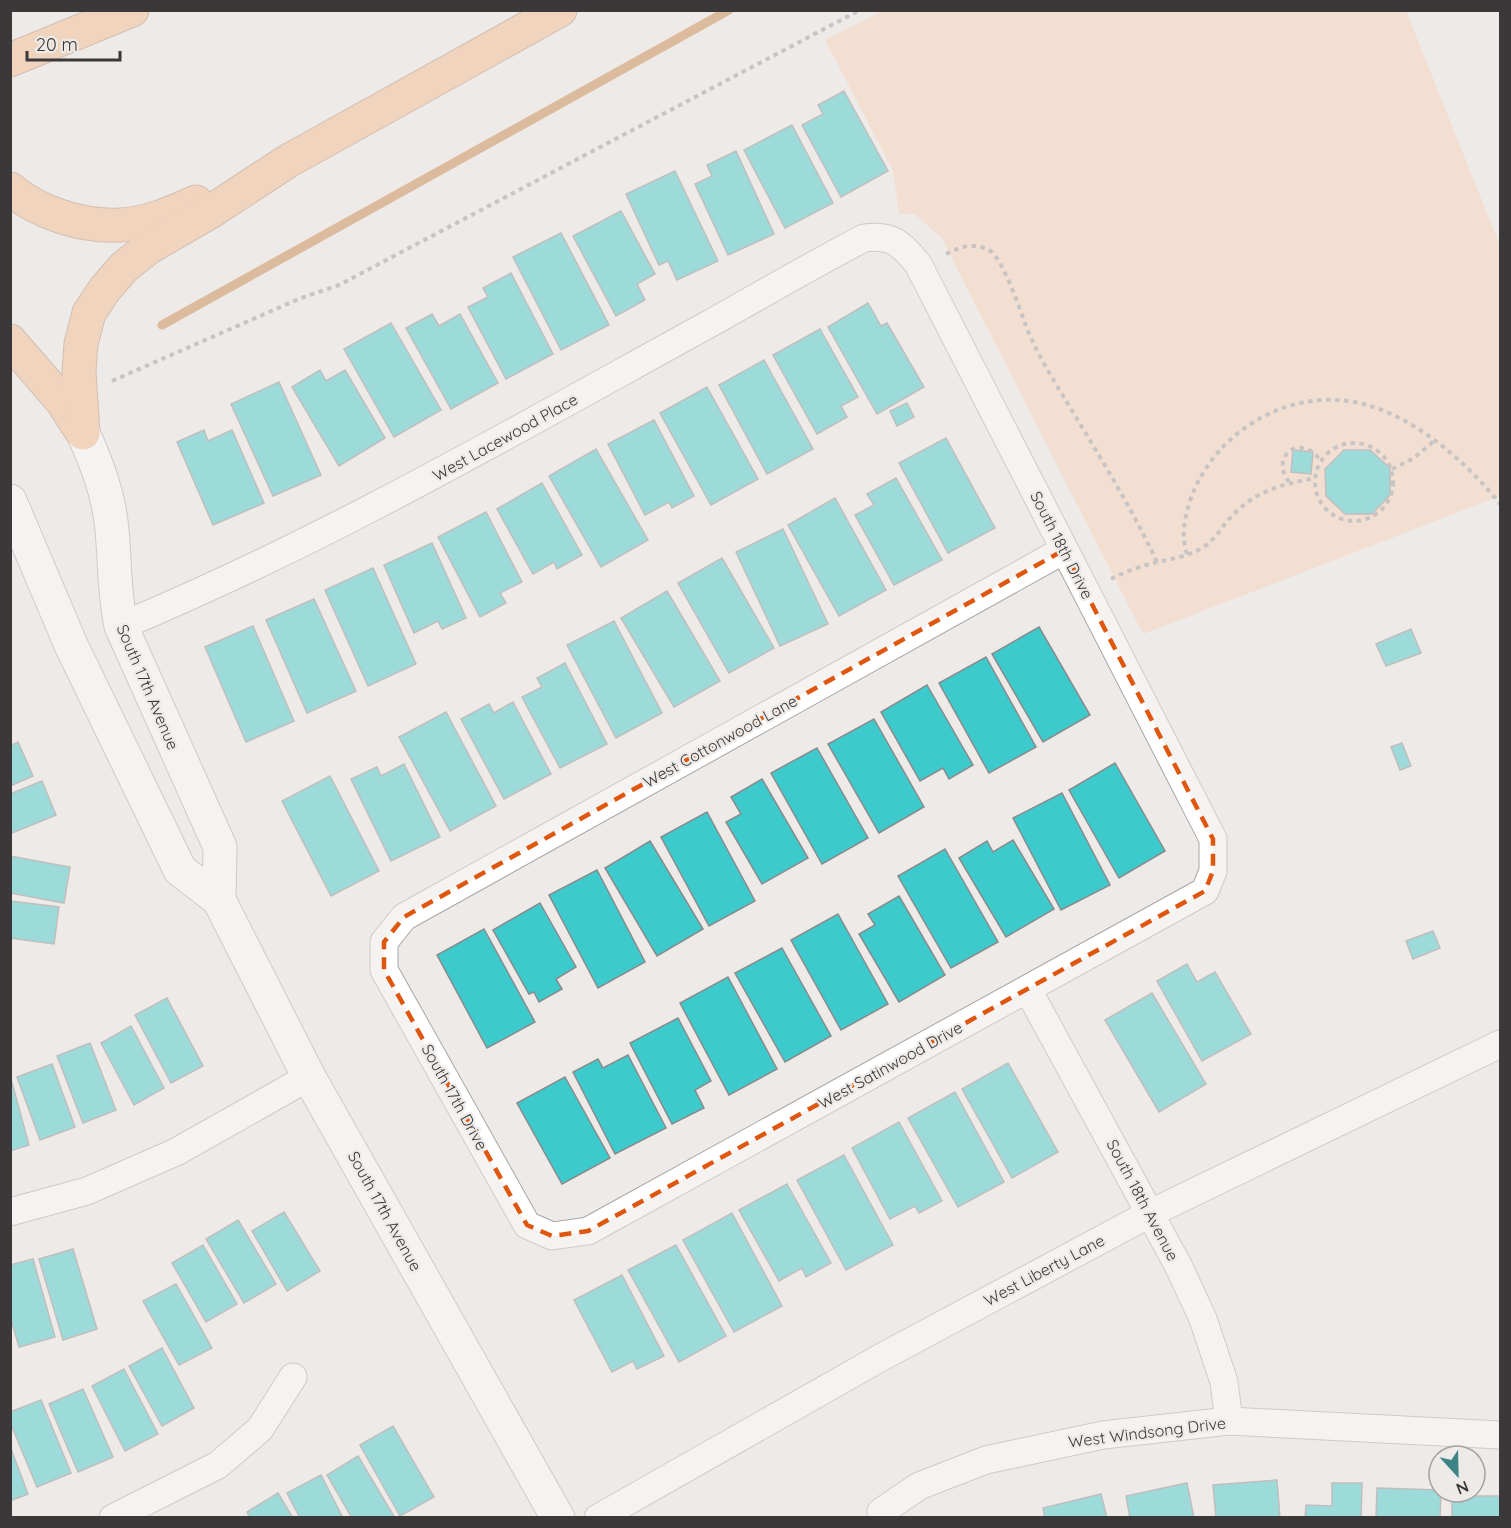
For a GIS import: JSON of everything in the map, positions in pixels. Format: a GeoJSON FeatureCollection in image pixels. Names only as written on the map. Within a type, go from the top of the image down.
{"type":"FeatureCollection","features":[{"type":"Feature","properties":{"kind":"highway"},"geometry":{"type":"LineString","coordinates":[[17,57],[132,10]]}},
{"type":"Feature","properties":{"kind":"highway"},"geometry":{"type":"LineString","coordinates":[[83,433],[79,392],[81,344],[89,313],[124,267],[148,248],[210,212],[288,161],[560,10]]}},
{"type":"Feature","properties":{"kind":"highway"},"geometry":{"type":"LineString","coordinates":[[10,189],[52,213],[91,223],[120,225],[143,221],[178,210],[288,161]]}},
{"type":"Feature","properties":{"kind":"highway"},"geometry":{"type":"LineString","coordinates":[[10,341],[62,401],[83,433]]}},
{"type":"Feature","properties":{"kind":"main road","name":"South 17th Avenue"},"geometry":{"type":"LineString","coordinates":[[83,433],[103,482],[108,506],[112,529],[116,602],[121,626],[220,847],[219,900]]}},
{"type":"Feature","properties":{"kind":"main road","name":"South 17th Avenue"},"geometry":{"type":"LineString","coordinates":[[10,501],[71,645],[180,870],[219,900],[309,1077],[558,1518]]}},
{"type":"Feature","properties":{"kind":"street","name":"South 18th Drive"},"geometry":{"type":"LineString","coordinates":[[881,236],[905,248],[918,264],[1213,839],[1213,871]]}},
{"type":"Feature","properties":{"kind":"street","name":"West Lacewood Place"},"geometry":{"type":"LineString","coordinates":[[121,626],[206,590],[295,548],[429,479],[854,243],[864,238],[881,236]]}},
{"type":"Feature","properties":{"kind":"street","name":"West Cottonwood Lane"},"geometry":{"type":"LineString","coordinates":[[384,942],[404,917],[1064,550]]}},
{"type":"Feature","properties":{"kind":"street","name":"West Satinwood Drive"},"geometry":{"type":"LineString","coordinates":[[552,1236],[588,1231],[1028,990],[1205,891],[1213,871]]}},
{"type":"Feature","properties":{"kind":"street","name":"South 17th Drive"},"geometry":{"type":"LineString","coordinates":[[384,942],[384,970],[526,1225],[552,1236]]}},
{"type":"Feature","properties":{"kind":"street","name":"South 18th Avenue"},"geometry":{"type":"LineString","coordinates":[[1028,990],[1151,1213],[1203,1319],[1224,1382],[1229,1421]]}},
{"type":"Feature","properties":{"kind":"street","name":"West Liberty Lane"},"geometry":{"type":"LineString","coordinates":[[598,1518],[880,1358],[1151,1213],[1500,1044]]}},
{"type":"Feature","properties":{"kind":"street"},"geometry":{"type":"LineString","coordinates":[[10,1212],[87,1191],[176,1152],[309,1077]]}},
{"type":"Feature","properties":{"kind":"street"},"geometry":{"type":"LineString","coordinates":[[112,1518],[218,1465],[260,1429],[293,1377]]}},
{"type":"Feature","properties":{"kind":"street","name":"West Windsong Drive"},"geometry":{"type":"LineString","coordinates":[[881,1515],[919,1486],[986,1460],[1103,1435],[1229,1421],[1500,1435]]}},
{"type":"Feature","properties":{"kind":"path"},"geometry":{"type":"LineString","coordinates":[[106,383],[301,298],[339,285],[860,10]]}},
{"type":"Feature","properties":{"kind":"path"},"geometry":{"type":"LineString","coordinates":[[942,256],[960,247],[974,245],[990,251],[1000,264],[1029,334],[1045,365],[1096,449],[1157,562]]}},
{"type":"Feature","properties":{"kind":"path"},"geometry":{"type":"LineString","coordinates":[[1187,554],[1183,534],[1186,513],[1194,489],[1209,461],[1247,425],[1281,408],[1315,401],[1352,402],[1378,408],[1409,423],[1481,479],[1500,504]]}},
{"type":"Feature","properties":{"kind":"path"},"geometry":{"type":"LineString","coordinates":[[1392,470],[1414,458],[1434,441]]}},
{"type":"Feature","properties":{"kind":"path"},"geometry":{"type":"LineString","coordinates":[[1354,442],[1370,446],[1384,455],[1392,470],[1394,486],[1389,502],[1378,514],[1363,521],[1346,521],[1331,514],[1320,502],[1314,486],[1316,470],[1324,455],[1338,445],[1354,442]]}},
{"type":"Feature","properties":{"kind":"path"},"geometry":{"type":"LineString","coordinates":[[1289,482],[1282,474],[1282,462],[1290,451],[1302,447],[1314,451],[1322,461]]}},
{"type":"Feature","properties":{"kind":"path"},"geometry":{"type":"LineString","coordinates":[[1086,592],[1132,570],[1201,548],[1216,537],[1230,518],[1248,502],[1268,490],[1289,482],[1315,478]]}},
{"type":"Feature","properties":{"kind":"highlighted area"},"geometry":{"type":"Polygon","coordinates":[[[1064,550],[1213,839],[1213,871],[1205,891],[588,1231],[552,1236],[527,1225],[384,970],[384,942],[404,917],[1064,550]]]}},
{"type":"Feature","properties":{"kind":"shaded area"},"geometry":{"type":"Polygon","coordinates":[[[883,11],[1406,11],[1500,246],[1500,496],[1143,634],[941,237],[914,214],[899,214],[893,170],[825,40],[883,11]]]}},
{"type":"Feature","properties":{"kind":"building"},"geometry":{"type":"Polygon","coordinates":[[[844,91],[888,171],[841,197],[802,125],[823,114],[818,105],[844,91]]]}},
{"type":"Feature","properties":{"kind":"building"},"geometry":{"type":"Polygon","coordinates":[[[792,125],[833,203],[785,228],[744,150],[792,125]]]}},
{"type":"Feature","properties":{"kind":"building"},"geometry":{"type":"Polygon","coordinates":[[[736,151],[774,234],[728,255],[695,184],[712,176],[707,165],[736,151]]]}},
{"type":"Feature","properties":{"kind":"building"},"geometry":{"type":"Polygon","coordinates":[[[675,171],[718,261],[677,280],[668,261],[659,265],[626,194],[675,171]]]}},
{"type":"Feature","properties":{"kind":"building"},"geometry":{"type":"Polygon","coordinates":[[[621,211],[655,274],[637,284],[645,300],[616,316],[573,236],[621,211]]]}},
{"type":"Feature","properties":{"kind":"building"},"geometry":{"type":"Polygon","coordinates":[[[561,233],[609,325],[561,350],[513,257],[561,233]]]}},
{"type":"Feature","properties":{"kind":"building"},"geometry":{"type":"Polygon","coordinates":[[[511,273],[553,354],[506,379],[468,307],[488,297],[483,288],[511,273]]]}},
{"type":"Feature","properties":{"kind":"building"},"geometry":{"type":"Polygon","coordinates":[[[868,303],[881,326],[887,323],[924,387],[877,414],[828,327],[868,303]]]}},
{"type":"Feature","properties":{"kind":"building"},"geometry":{"type":"Polygon","coordinates":[[[432,314],[439,326],[460,314],[498,383],[451,409],[406,328],[432,314]]]}},
{"type":"Feature","properties":{"kind":"building"},"geometry":{"type":"Polygon","coordinates":[[[391,323],[441,410],[394,437],[344,349],[391,323]]]}},
{"type":"Feature","properties":{"kind":"building"},"geometry":{"type":"Polygon","coordinates":[[[820,329],[858,397],[841,406],[847,417],[817,434],[773,355],[820,329]]]}},
{"type":"Feature","properties":{"kind":"building"},"geometry":{"type":"Polygon","coordinates":[[[764,360],[813,449],[767,474],[719,385],[764,360]]]}},
{"type":"Feature","properties":{"kind":"building"},"geometry":{"type":"Polygon","coordinates":[[[320,370],[326,381],[345,370],[385,438],[339,466],[292,387],[320,370]]]}},
{"type":"Feature","properties":{"kind":"building"},"geometry":{"type":"Polygon","coordinates":[[[279,382],[321,475],[273,496],[231,404],[279,382]]]}},
{"type":"Feature","properties":{"kind":"building"},"geometry":{"type":"Polygon","coordinates":[[[707,387],[758,479],[711,505],[660,413],[707,387]]]}},
{"type":"Feature","properties":{"kind":"building"},"geometry":{"type":"Polygon","coordinates":[[[907,403],[914,417],[897,426],[890,411],[907,403]]]}},
{"type":"Feature","properties":{"kind":"building"},"geometry":{"type":"Polygon","coordinates":[[[654,420],[694,496],[672,508],[669,502],[645,515],[608,444],[654,420]]]}},
{"type":"Feature","properties":{"kind":"building"},"geometry":{"type":"Polygon","coordinates":[[[204,430],[208,441],[232,430],[264,503],[213,525],[177,442],[204,430]]]}},
{"type":"Feature","properties":{"kind":"building"},"geometry":{"type":"Polygon","coordinates":[[[946,438],[995,528],[948,553],[899,463],[946,438]]]}},
{"type":"Feature","properties":{"kind":"building"},"geometry":{"type":"Polygon","coordinates":[[[596,449],[648,540],[601,567],[549,476],[596,449]]]}},
{"type":"Feature","properties":{"kind":"building"},"geometry":{"type":"Polygon","coordinates":[[[1293,450],[1313,452],[1311,474],[1291,472],[1293,450]]]}},
{"type":"Feature","properties":{"kind":"building"},"geometry":{"type":"Polygon","coordinates":[[[1344,450],[1370,450],[1390,468],[1390,495],[1372,514],[1345,514],[1326,496],[1325,469],[1344,450]]]}},
{"type":"Feature","properties":{"kind":"building"},"geometry":{"type":"Polygon","coordinates":[[[896,478],[942,560],[894,585],[855,515],[874,505],[867,494],[896,478]]]}},
{"type":"Feature","properties":{"kind":"building"},"geometry":{"type":"Polygon","coordinates":[[[542,483],[582,555],[557,569],[554,562],[533,574],[497,509],[542,483]]]}},
{"type":"Feature","properties":{"kind":"building"},"geometry":{"type":"Polygon","coordinates":[[[835,498],[886,590],[839,616],[788,525],[835,498]]]}},
{"type":"Feature","properties":{"kind":"building"},"geometry":{"type":"Polygon","coordinates":[[[486,512],[522,582],[500,593],[506,603],[480,617],[438,537],[486,512]]]}},
{"type":"Feature","properties":{"kind":"building"},"geometry":{"type":"Polygon","coordinates":[[[783,529],[828,624],[780,646],[736,552],[783,529]]]}},
{"type":"Feature","properties":{"kind":"building"},"geometry":{"type":"Polygon","coordinates":[[[432,543],[466,618],[442,629],[438,621],[414,633],[384,565],[432,543]]]}},
{"type":"Feature","properties":{"kind":"building"},"geometry":{"type":"Polygon","coordinates":[[[722,558],[774,648],[729,673],[678,583],[722,558]]]}},
{"type":"Feature","properties":{"kind":"building"},"geometry":{"type":"Polygon","coordinates":[[[373,568],[416,664],[368,686],[325,590],[373,568]]]}},
{"type":"Feature","properties":{"kind":"building"},"geometry":{"type":"Polygon","coordinates":[[[667,591],[720,681],[674,707],[621,618],[667,591]]]}},
{"type":"Feature","properties":{"kind":"building"},"geometry":{"type":"Polygon","coordinates":[[[314,599],[356,691],[307,713],[266,620],[314,599]]]}},
{"type":"Feature","properties":{"kind":"building"},"geometry":{"type":"Polygon","coordinates":[[[614,621],[662,713],[616,738],[567,645],[614,621]]]}},
{"type":"Feature","properties":{"kind":"building"},"geometry":{"type":"Polygon","coordinates":[[[253,626],[294,721],[246,742],[205,647],[253,626]]]}},
{"type":"Feature","properties":{"kind":"building"},"geometry":{"type":"Polygon","coordinates":[[[1039,627],[1090,715],[1043,742],[992,654],[1039,627]]]}},
{"type":"Feature","properties":{"kind":"building"},"geometry":{"type":"Polygon","coordinates":[[[1411,629],[1421,653],[1386,666],[1376,644],[1411,629]]]}},
{"type":"Feature","properties":{"kind":"building"},"geometry":{"type":"Polygon","coordinates":[[[986,657],[1036,747],[989,773],[939,683],[986,657]]]}},
{"type":"Feature","properties":{"kind":"building"},"geometry":{"type":"Polygon","coordinates":[[[565,663],[607,744],[560,768],[522,697],[542,687],[537,678],[565,663]]]}},
{"type":"Feature","properties":{"kind":"building"},"geometry":{"type":"Polygon","coordinates":[[[927,685],[973,765],[949,779],[943,768],[920,781],[881,712],[927,685]]]}},
{"type":"Feature","properties":{"kind":"building"},"geometry":{"type":"Polygon","coordinates":[[[513,702],[551,774],[504,799],[461,719],[489,704],[494,713],[513,702]]]}},
{"type":"Feature","properties":{"kind":"building"},"geometry":{"type":"Polygon","coordinates":[[[446,712],[496,806],[450,831],[399,737],[446,712]]]}},
{"type":"Feature","properties":{"kind":"building"},"geometry":{"type":"Polygon","coordinates":[[[874,719],[924,807],[879,833],[828,744],[874,719]]]}},
{"type":"Feature","properties":{"kind":"building"},"geometry":{"type":"Polygon","coordinates":[[[18,742],[33,776],[10,786],[10,746],[18,742]]]}},
{"type":"Feature","properties":{"kind":"building"},"geometry":{"type":"Polygon","coordinates":[[[1402,743],[1411,766],[1400,770],[1391,747],[1402,743]]]}},
{"type":"Feature","properties":{"kind":"building"},"geometry":{"type":"Polygon","coordinates":[[[817,748],[868,838],[822,864],[771,773],[817,748]]]}},
{"type":"Feature","properties":{"kind":"building"},"geometry":{"type":"Polygon","coordinates":[[[1115,763],[1165,851],[1119,878],[1069,790],[1115,763]]]}},
{"type":"Feature","properties":{"kind":"building"},"geometry":{"type":"Polygon","coordinates":[[[404,764],[440,837],[391,861],[351,779],[377,767],[381,776],[404,764]]]}},
{"type":"Feature","properties":{"kind":"building"},"geometry":{"type":"Polygon","coordinates":[[[330,776],[379,871],[331,896],[282,801],[330,776]]]}},
{"type":"Feature","properties":{"kind":"building"},"geometry":{"type":"Polygon","coordinates":[[[762,779],[808,858],[762,884],[726,822],[741,814],[731,797],[762,779]]]}},
{"type":"Feature","properties":{"kind":"building"},"geometry":{"type":"Polygon","coordinates":[[[42,781],[56,815],[10,834],[10,794],[42,781]]]}},
{"type":"Feature","properties":{"kind":"building"},"geometry":{"type":"Polygon","coordinates":[[[1062,793],[1110,885],[1061,910],[1013,818],[1062,793]]]}},
{"type":"Feature","properties":{"kind":"building"},"geometry":{"type":"Polygon","coordinates":[[[707,812],[755,901],[709,926],[661,837],[707,812]]]}},
{"type":"Feature","properties":{"kind":"building"},"geometry":{"type":"Polygon","coordinates":[[[1013,840],[1054,909],[1006,937],[959,858],[987,841],[993,852],[1013,840]]]}},
{"type":"Feature","properties":{"kind":"building"},"geometry":{"type":"Polygon","coordinates":[[[650,841],[703,929],[657,956],[605,868],[650,841]]]}},
{"type":"Feature","properties":{"kind":"building"},"geometry":{"type":"Polygon","coordinates":[[[945,849],[998,942],[951,968],[898,876],[945,849]]]}},
{"type":"Feature","properties":{"kind":"building"},"geometry":{"type":"Polygon","coordinates":[[[10,856],[70,867],[64,903],[10,893],[10,856]]]}},
{"type":"Feature","properties":{"kind":"building"},"geometry":{"type":"Polygon","coordinates":[[[597,870],[645,962],[598,988],[549,895],[597,870]]]}},
{"type":"Feature","properties":{"kind":"building"},"geometry":{"type":"Polygon","coordinates":[[[899,896],[945,975],[899,1002],[859,934],[875,925],[868,914],[899,896]]]}},
{"type":"Feature","properties":{"kind":"building"},"geometry":{"type":"Polygon","coordinates":[[[10,901],[59,907],[54,944],[10,938],[10,901]]]}},
{"type":"Feature","properties":{"kind":"building"},"geometry":{"type":"Polygon","coordinates":[[[540,903],[576,967],[556,979],[562,989],[539,1002],[534,992],[529,994],[493,930],[540,903]]]}},
{"type":"Feature","properties":{"kind":"building"},"geometry":{"type":"Polygon","coordinates":[[[838,914],[888,1004],[841,1030],[791,940],[838,914]]]}},
{"type":"Feature","properties":{"kind":"building"},"geometry":{"type":"Polygon","coordinates":[[[484,929],[535,1022],[487,1048],[437,955],[484,929]]]}},
{"type":"Feature","properties":{"kind":"building"},"geometry":{"type":"Polygon","coordinates":[[[1433,931],[1440,948],[1413,959],[1406,941],[1433,931]]]}},
{"type":"Feature","properties":{"kind":"building"},"geometry":{"type":"Polygon","coordinates":[[[782,948],[831,1036],[785,1062],[735,973],[782,948]]]}},
{"type":"Feature","properties":{"kind":"building"},"geometry":{"type":"Polygon","coordinates":[[[1187,964],[1197,982],[1215,972],[1251,1034],[1202,1061],[1157,981],[1187,964]]]}},
{"type":"Feature","properties":{"kind":"building"},"geometry":{"type":"Polygon","coordinates":[[[728,977],[777,1069],[729,1095],[680,1003],[728,977]]]}},
{"type":"Feature","properties":{"kind":"building"},"geometry":{"type":"Polygon","coordinates":[[[1152,993],[1206,1084],[1159,1112],[1105,1020],[1152,993]]]}},
{"type":"Feature","properties":{"kind":"building"},"geometry":{"type":"Polygon","coordinates":[[[167,998],[203,1066],[171,1083],[135,1015],[167,998]]]}},
{"type":"Feature","properties":{"kind":"building"},"geometry":{"type":"Polygon","coordinates":[[[678,1018],[711,1081],[695,1090],[704,1108],[672,1124],[630,1043],[678,1018]]]}},
{"type":"Feature","properties":{"kind":"building"},"geometry":{"type":"Polygon","coordinates":[[[131,1026],[164,1088],[134,1105],[101,1043],[131,1026]]]}},
{"type":"Feature","properties":{"kind":"building"},"geometry":{"type":"Polygon","coordinates":[[[90,1043],[116,1110],[83,1123],[57,1056],[90,1043]]]}},
{"type":"Feature","properties":{"kind":"building"},"geometry":{"type":"Polygon","coordinates":[[[628,1055],[666,1128],[615,1154],[573,1072],[598,1059],[603,1068],[628,1055]]]}},
{"type":"Feature","properties":{"kind":"building"},"geometry":{"type":"Polygon","coordinates":[[[1008,1063],[1058,1152],[1012,1178],[962,1089],[1008,1063]]]}},
{"type":"Feature","properties":{"kind":"building"},"geometry":{"type":"Polygon","coordinates":[[[52,1064],[75,1127],[40,1140],[17,1077],[52,1064]]]}},
{"type":"Feature","properties":{"kind":"building"},"geometry":{"type":"Polygon","coordinates":[[[565,1077],[610,1158],[562,1184],[517,1103],[565,1077]]]}},
{"type":"Feature","properties":{"kind":"building"},"geometry":{"type":"Polygon","coordinates":[[[10,1080],[29,1145],[10,1151],[10,1080]]]}},
{"type":"Feature","properties":{"kind":"building"},"geometry":{"type":"Polygon","coordinates":[[[955,1092],[1004,1182],[958,1207],[908,1118],[955,1092]]]}},
{"type":"Feature","properties":{"kind":"building"},"geometry":{"type":"Polygon","coordinates":[[[899,1122],[942,1201],[919,1213],[915,1206],[890,1219],[852,1148],[899,1122]]]}},
{"type":"Feature","properties":{"kind":"building"},"geometry":{"type":"Polygon","coordinates":[[[844,1155],[893,1245],[846,1270],[797,1180],[844,1155]]]}},
{"type":"Feature","properties":{"kind":"building"},"geometry":{"type":"Polygon","coordinates":[[[787,1184],[831,1263],[806,1277],[802,1268],[779,1281],[739,1210],[787,1184]]]}},
{"type":"Feature","properties":{"kind":"building"},"geometry":{"type":"Polygon","coordinates":[[[284,1212],[320,1271],[287,1291],[252,1231],[284,1212]]]}},
{"type":"Feature","properties":{"kind":"building"},"geometry":{"type":"Polygon","coordinates":[[[732,1213],[782,1306],[734,1332],[683,1240],[732,1213]]]}},
{"type":"Feature","properties":{"kind":"building"},"geometry":{"type":"Polygon","coordinates":[[[238,1220],[276,1284],[244,1303],[206,1239],[238,1220]]]}},
{"type":"Feature","properties":{"kind":"building"},"geometry":{"type":"Polygon","coordinates":[[[203,1245],[237,1304],[206,1322],[172,1263],[203,1245]]]}},
{"type":"Feature","properties":{"kind":"building"},"geometry":{"type":"Polygon","coordinates":[[[676,1245],[726,1336],[679,1362],[628,1270],[676,1245]]]}},
{"type":"Feature","properties":{"kind":"building"},"geometry":{"type":"Polygon","coordinates":[[[73,1249],[97,1329],[63,1340],[39,1259],[73,1249]]]}},
{"type":"Feature","properties":{"kind":"building"},"geometry":{"type":"Polygon","coordinates":[[[33,1259],[55,1337],[19,1347],[10,1316],[10,1265],[33,1259]]]}},
{"type":"Feature","properties":{"kind":"building"},"geometry":{"type":"Polygon","coordinates":[[[622,1275],[664,1356],[637,1369],[633,1361],[612,1372],[574,1300],[622,1275]]]}},
{"type":"Feature","properties":{"kind":"building"},"geometry":{"type":"Polygon","coordinates":[[[176,1284],[212,1348],[179,1365],[143,1301],[176,1284]]]}},
{"type":"Feature","properties":{"kind":"building"},"geometry":{"type":"Polygon","coordinates":[[[162,1348],[194,1408],[162,1426],[129,1366],[162,1348]]]}},
{"type":"Feature","properties":{"kind":"building"},"geometry":{"type":"Polygon","coordinates":[[[124,1369],[158,1434],[125,1451],[92,1386],[124,1369]]]}},
{"type":"Feature","properties":{"kind":"building"},"geometry":{"type":"Polygon","coordinates":[[[83,1389],[113,1457],[78,1472],[49,1404],[83,1389]]]}},
{"type":"Feature","properties":{"kind":"building"},"geometry":{"type":"Polygon","coordinates":[[[41,1400],[71,1473],[37,1487],[10,1422],[10,1412],[41,1400]]]}},
{"type":"Feature","properties":{"kind":"building"},"geometry":{"type":"Polygon","coordinates":[[[393,1426],[434,1497],[400,1516],[360,1445],[393,1426]]]}},
{"type":"Feature","properties":{"kind":"building"},"geometry":{"type":"Polygon","coordinates":[[[10,1446],[28,1494],[10,1501],[10,1446]]]}},
{"type":"Feature","properties":{"kind":"building"},"geometry":{"type":"Polygon","coordinates":[[[358,1456],[395,1518],[352,1518],[327,1475],[358,1456]]]}},
{"type":"Feature","properties":{"kind":"building"},"geometry":{"type":"Polygon","coordinates":[[[321,1475],[343,1518],[300,1518],[287,1493],[321,1475]]]}},
{"type":"Feature","properties":{"kind":"building"},"geometry":{"type":"Polygon","coordinates":[[[1277,1480],[1280,1518],[1216,1518],[1213,1485],[1277,1480]]]}},
{"type":"Feature","properties":{"kind":"building"},"geometry":{"type":"Polygon","coordinates":[[[1187,1483],[1194,1518],[1130,1518],[1126,1496],[1187,1483]]]}},
{"type":"Feature","properties":{"kind":"building"},"geometry":{"type":"Polygon","coordinates":[[[1332,1483],[1362,1483],[1361,1518],[1305,1518],[1306,1505],[1332,1506],[1332,1483]]]}},
{"type":"Feature","properties":{"kind":"building"},"geometry":{"type":"Polygon","coordinates":[[[1377,1488],[1427,1490],[1427,1504],[1441,1504],[1440,1518],[1376,1518],[1377,1488]]]}},
{"type":"Feature","properties":{"kind":"building"},"geometry":{"type":"Polygon","coordinates":[[[278,1493],[293,1518],[250,1518],[247,1512],[278,1493]]]}},
{"type":"Feature","properties":{"kind":"building"},"geometry":{"type":"Polygon","coordinates":[[[1101,1494],[1107,1518],[1045,1518],[1043,1508],[1101,1494]]]}},
{"type":"Feature","properties":{"kind":"building"},"geometry":{"type":"Polygon","coordinates":[[[1487,1496],[1500,1496],[1500,1518],[1452,1518],[1452,1504],[1487,1504],[1487,1496]]]}},
{"type":"Feature","properties":{"kind":"waterway"},"geometry":{"type":"LineString","coordinates":[[162,325],[729,10]]}}]}
